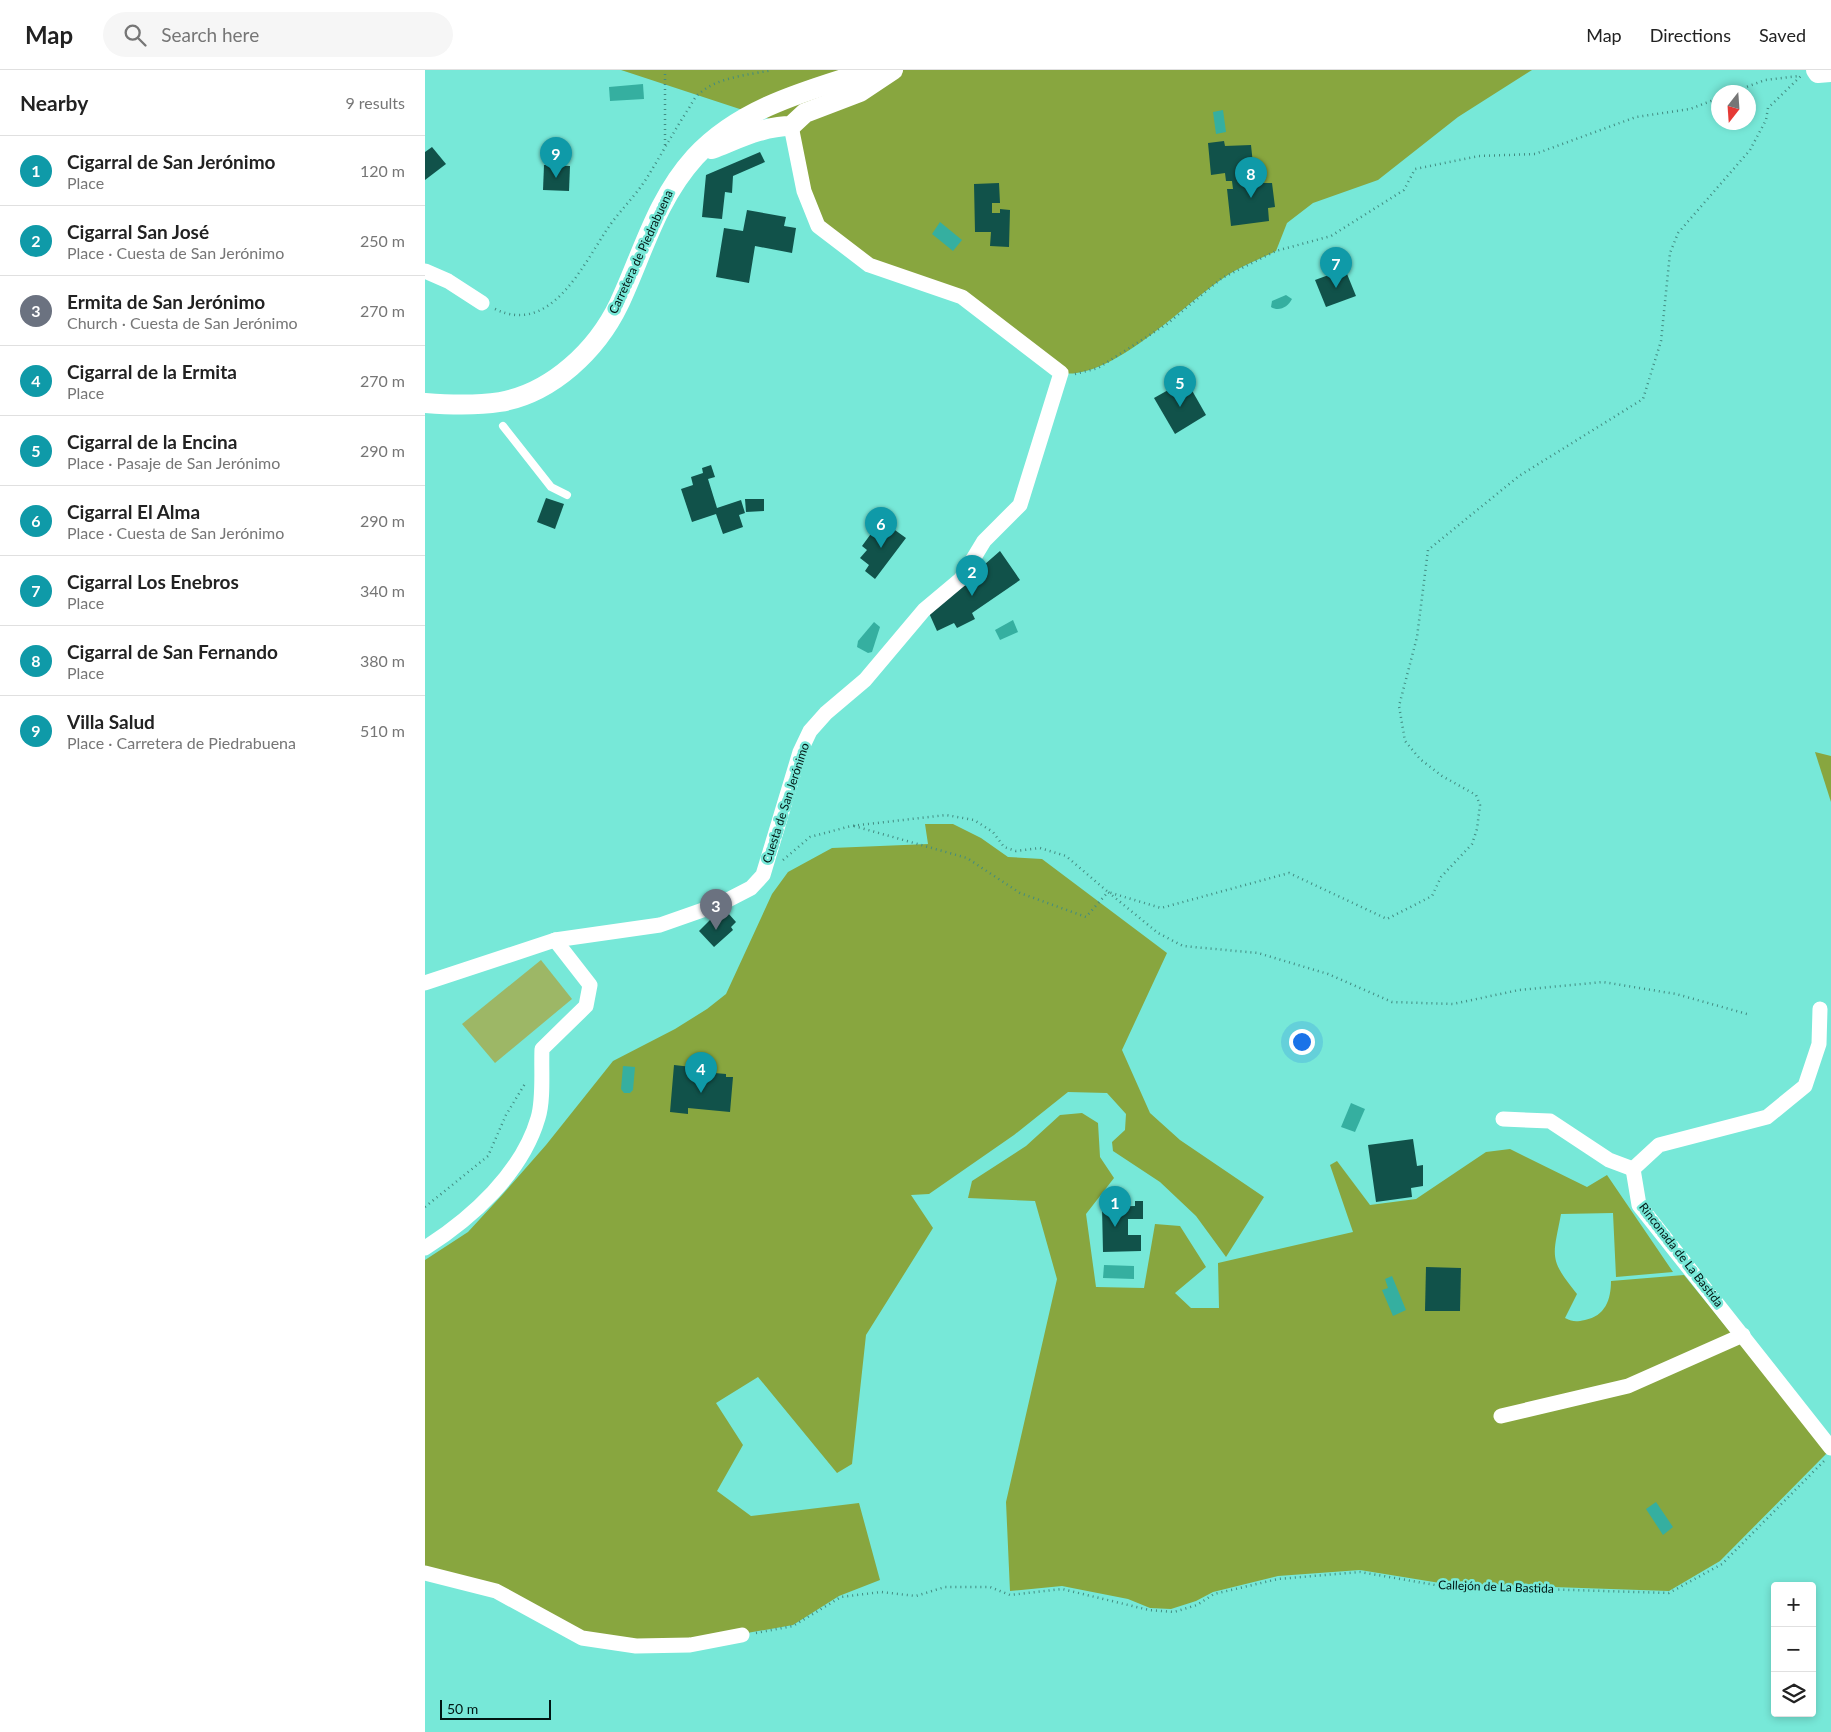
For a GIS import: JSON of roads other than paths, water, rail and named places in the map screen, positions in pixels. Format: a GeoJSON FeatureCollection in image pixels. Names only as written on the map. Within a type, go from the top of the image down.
{"type":"FeatureCollection","features":[{"type":"Feature","properties":{"kind":"main road","name":"Carretera de Piedrabuena"},"geometry":{"type":"LineString","coordinates":[[425,403],[462,405],[503,402],[546,384],[583,356],[618,304],[647,233],[669,190],[696,156],[741,120],[762,109],[813,88],[872,70]]}},
{"type":"Feature","properties":{"kind":"main road"},"geometry":{"type":"LineString","coordinates":[[696,156],[761,130],[776,126],[791,126],[805,113],[860,92],[893,70]]}},
{"type":"Feature","properties":{"kind":"main road"},"geometry":{"type":"LineString","coordinates":[[1809,73],[1831,72]]}},
{"type":"Feature","properties":{"kind":"street","name":"Cuesta de San Jerónimo"},"geometry":{"type":"LineString","coordinates":[[425,983],[555,940],[660,925],[720,904],[751,888],[763,875],[800,752],[810,730],[826,713],[865,680],[924,610],[961,579],[984,541],[1020,505],[1061,373],[962,297],[869,265],[817,226],[804,191],[791,126]]}},
{"type":"Feature","properties":{"kind":"street"},"geometry":{"type":"LineString","coordinates":[[425,271],[449,281],[482,304]]}},
{"type":"Feature","properties":{"kind":"street"},"geometry":{"type":"LineString","coordinates":[[425,1248],[446,1235],[494,1192],[522,1156],[539,1117],[542,1049],[586,1006],[590,985],[555,940]]}},
{"type":"Feature","properties":{"kind":"street"},"geometry":{"type":"LineString","coordinates":[[1503,1119],[1551,1121],[1609,1160],[1633,1169],[1659,1145],[1767,1117],[1805,1086],[1819,1044],[1820,1008]]}},
{"type":"Feature","properties":{"kind":"street","name":"Rinconada de La Bastida"},"geometry":{"type":"LineString","coordinates":[[1633,1169],[1639,1205],[1831,1448]]}},
{"type":"Feature","properties":{"kind":"street"},"geometry":{"type":"LineString","coordinates":[[1501,1416],[1628,1386],[1743,1335]]}},
{"type":"Feature","properties":{"kind":"street"},"geometry":{"type":"LineString","coordinates":[[425,1573],[496,1591],[582,1638],[645,1646],[690,1645],[741,1635]]}},
{"type":"Feature","properties":{"kind":"lane"},"geometry":{"type":"LineString","coordinates":[[503,426],[551,487],[567,495]]}},
{"type":"Feature","properties":{"kind":"place","name":"Villa Salud"},"geometry":{"type":"Point","coordinates":[556,178]}},
{"type":"Feature","properties":{"kind":"place","name":"Cigarral de San Fernando"},"geometry":{"type":"Point","coordinates":[1251,198]}},
{"type":"Feature","properties":{"kind":"place","name":"Cigarral Los Enebros"},"geometry":{"type":"Point","coordinates":[1336,288]}},
{"type":"Feature","properties":{"kind":"place","name":"Cigarral de la Encina"},"geometry":{"type":"Point","coordinates":[1180,407]}},
{"type":"Feature","properties":{"kind":"place","name":"Cigarral El Alma"},"geometry":{"type":"Point","coordinates":[881,548]}},
{"type":"Feature","properties":{"kind":"place","name":"Cigarral San José"},"geometry":{"type":"Point","coordinates":[972,596]}},
{"type":"Feature","properties":{"kind":"place","name":"Ermita de San Jerónimo"},"geometry":{"type":"Point","coordinates":[716,930]}},
{"type":"Feature","properties":{"kind":"place","name":"Cigarral de la Ermita"},"geometry":{"type":"Point","coordinates":[701,1093]}},
{"type":"Feature","properties":{"kind":"place","name":"Cigarral de San Jerónimo"},"geometry":{"type":"Point","coordinates":[1115,1227]}}]}
